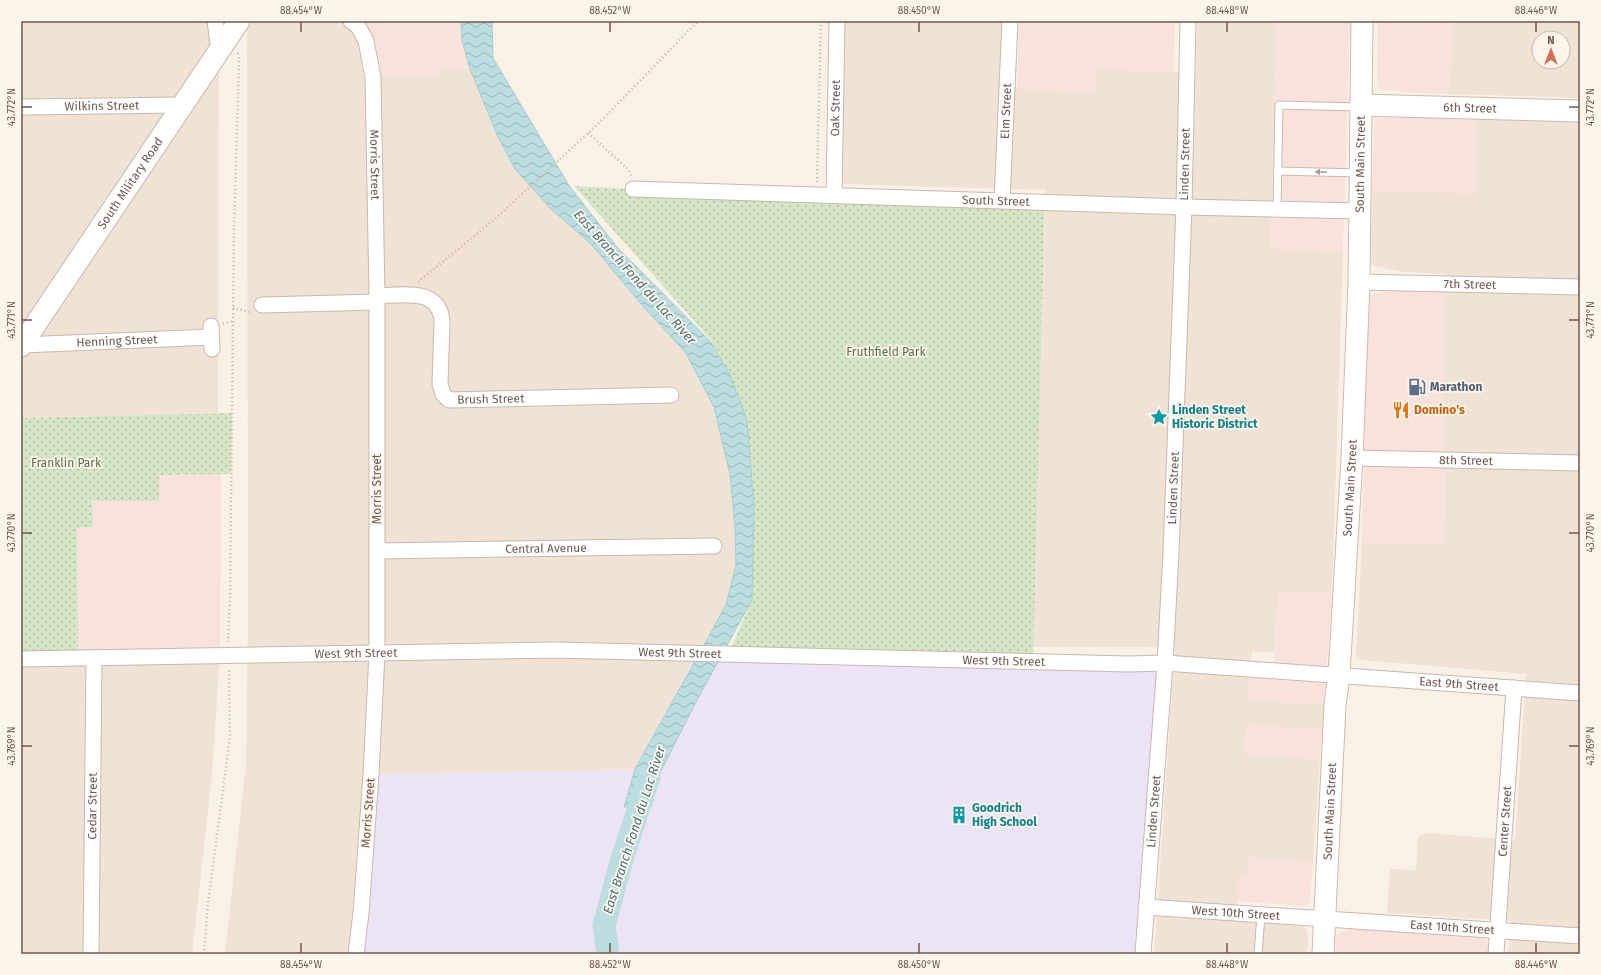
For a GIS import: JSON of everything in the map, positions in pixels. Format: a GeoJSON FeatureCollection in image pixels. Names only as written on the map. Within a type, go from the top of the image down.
{"type":"FeatureCollection","features":[{"type":"Feature","properties":{"kind":"main road","name":"South Military Road"},"geometry":{"type":"LineString","coordinates":[[22,345],[182,105],[228,51],[240,21]]}},
{"type":"Feature","properties":{"kind":"main road","name":"South Main Street"},"geometry":{"type":"LineString","coordinates":[[1323,954],[1335,706],[1339,675],[1352,458],[1359,282],[1362,21]]}},
{"type":"Feature","properties":{"kind":"main road","name":"6th Street"},"geometry":{"type":"LineString","coordinates":[[1360,106],[1580,111]]}},
{"type":"Feature","properties":{"kind":"street"},"geometry":{"type":"LineString","coordinates":[[215,21],[228,51]]}},
{"type":"Feature","properties":{"kind":"street","name":"Oak Street"},"geometry":{"type":"LineString","coordinates":[[834,195],[837,21]]}},
{"type":"Feature","properties":{"kind":"street","name":"Elm Street"},"geometry":{"type":"LineString","coordinates":[[1002,201],[1010,21]]}},
{"type":"Feature","properties":{"kind":"street","name":"Linden Street"},"geometry":{"type":"LineString","coordinates":[[1143,954],[1165,663],[1184,207],[1188,21]]}},
{"type":"Feature","properties":{"kind":"street","name":"Morris Street"},"geometry":{"type":"LineString","coordinates":[[356,954],[361,914],[370,798],[377,653],[377,299],[373,77],[366,41],[357,23]]}},
{"type":"Feature","properties":{"kind":"street","name":"Wilkins Street"},"geometry":{"type":"LineString","coordinates":[[21,107],[182,105]]}},
{"type":"Feature","properties":{"kind":"street","name":"South Street"},"geometry":{"type":"LineString","coordinates":[[633,189],[1184,207],[1359,211]]}},
{"type":"Feature","properties":{"kind":"street","name":"7th Street"},"geometry":{"type":"LineString","coordinates":[[1359,282],[1580,287]]}},
{"type":"Feature","properties":{"kind":"street","name":"Brush Street"},"geometry":{"type":"LineString","coordinates":[[262,304],[377,299],[420,295],[428,298],[438,306],[442,314],[440,384],[443,394],[449,400],[671,395]]}},
{"type":"Feature","properties":{"kind":"street","name":"Henning Street"},"geometry":{"type":"LineString","coordinates":[[22,345],[211,337]]}},
{"type":"Feature","properties":{"kind":"street","name":"8th Street"},"geometry":{"type":"LineString","coordinates":[[1352,458],[1580,463]]}},
{"type":"Feature","properties":{"kind":"street","name":"Central Avenue"},"geometry":{"type":"LineString","coordinates":[[377,551],[714,546]]}},
{"type":"Feature","properties":{"kind":"street","name":"West 9th Street"},"geometry":{"type":"LineString","coordinates":[[21,659],[555,650],[737,656],[1120,664],[1165,663],[1339,675]]}},
{"type":"Feature","properties":{"kind":"street","name":"Cedar Street"},"geometry":{"type":"LineString","coordinates":[[91,954],[94,658]]}},
{"type":"Feature","properties":{"kind":"street","name":"East 9th Street"},"geometry":{"type":"LineString","coordinates":[[1339,675],[1580,693]]}},
{"type":"Feature","properties":{"kind":"street","name":"Center Street"},"geometry":{"type":"LineString","coordinates":[[1496,954],[1514,688]]}},
{"type":"Feature","properties":{"kind":"street","name":"West 10th Street"},"geometry":{"type":"LineString","coordinates":[[1146,907],[1325,919]]}},
{"type":"Feature","properties":{"kind":"street","name":"East 10th Street"},"geometry":{"type":"LineString","coordinates":[[1325,919],[1580,936]]}},
{"type":"Feature","properties":{"kind":"lane"},"geometry":{"type":"LineString","coordinates":[[1277,209],[1279,105],[1360,106]]}},
{"type":"Feature","properties":{"kind":"lane"},"geometry":{"type":"LineString","coordinates":[[1277,171],[1360,173]]}},
{"type":"Feature","properties":{"kind":"lane"},"geometry":{"type":"LineString","coordinates":[[1258,954],[1261,915]]}},
{"type":"Feature","properties":{"kind":"path"},"geometry":{"type":"LineString","coordinates":[[418,283],[496,218],[588,133],[698,21]]}},
{"type":"Feature","properties":{"kind":"path"},"geometry":{"type":"LineString","coordinates":[[817,194],[821,21]]}},
{"type":"Feature","properties":{"kind":"path"},"geometry":{"type":"LineString","coordinates":[[204,954],[208,904],[230,737],[228,640],[230,594],[233,308],[239,60],[228,51]]}},
{"type":"Feature","properties":{"kind":"path"},"geometry":{"type":"LineString","coordinates":[[588,133],[629,170],[633,180],[633,189]]}},
{"type":"Feature","properties":{"kind":"path"},"geometry":{"type":"LineString","coordinates":[[233,308],[262,304]]}},
{"type":"Feature","properties":{"kind":"shaded area"},"geometry":{"type":"Polygon","coordinates":[[[21,21],[215,21],[219,51],[218,413],[21,418],[21,21]]]}},
{"type":"Feature","properties":{"kind":"shaded area"},"geometry":{"type":"Polygon","coordinates":[[[247,21],[361,21],[438,77],[438,68],[470,69],[498,138],[515,169],[551,208],[591,244],[639,303],[686,353],[714,407],[730,474],[735,526],[736,565],[726,605],[697,654],[635,770],[371,775],[356,954],[225,954],[246,764],[248,611],[247,21]]]}},
{"type":"Feature","properties":{"kind":"shaded area"},"geometry":{"type":"Polygon","coordinates":[[[361,21],[461,21],[462,40],[470,69],[438,68],[438,77],[373,77],[361,21]]]}},
{"type":"Feature","properties":{"kind":"shaded area"},"geometry":{"type":"Polygon","coordinates":[[[845,21],[1002,21],[1000,88],[1094,92],[1095,69],[1196,72],[1197,21],[1277,21],[1270,249],[1343,251],[1332,594],[1279,592],[1274,653],[1252,651],[1248,699],[1324,705],[1322,730],[1247,725],[1244,752],[1320,759],[1313,863],[1250,858],[1249,877],[1238,876],[1237,918],[1303,926],[1307,930],[1308,934],[1307,954],[1154,954],[1175,647],[1033,647],[1046,190],[842,184],[840,181],[845,21]]]}},
{"type":"Feature","properties":{"kind":"shaded area"},"geometry":{"type":"Polygon","coordinates":[[[1019,21],[1175,21],[1173,72],[1095,69],[1094,92],[1017,89],[1019,21]]]}},
{"type":"Feature","properties":{"kind":"shaded area"},"geometry":{"type":"Polygon","coordinates":[[[1277,21],[1350,21],[1343,251],[1270,249],[1277,21]]]}},
{"type":"Feature","properties":{"kind":"shaded area"},"geometry":{"type":"Polygon","coordinates":[[[1378,21],[1452,21],[1449,94],[1415,93],[1380,89],[1377,74],[1378,21]]]}},
{"type":"Feature","properties":{"kind":"shaded area"},"geometry":{"type":"Polygon","coordinates":[[[1452,21],[1580,21],[1580,98],[1449,94],[1452,21]]]}},
{"type":"Feature","properties":{"kind":"shaded area"},"geometry":{"type":"Polygon","coordinates":[[[1420,115],[1477,117],[1476,194],[1372,190],[1374,130],[1376,119],[1420,115]]]}},
{"type":"Feature","properties":{"kind":"shaded area"},"geometry":{"type":"Polygon","coordinates":[[[1477,117],[1580,120],[1580,954],[1508,954],[1511,921],[1387,913],[1390,869],[1416,870],[1418,837],[1426,833],[1515,840],[1526,674],[1362,660],[1356,655],[1362,542],[1445,543],[1443,291],[1446,274],[1404,272],[1374,266],[1371,263],[1372,190],[1475,194],[1477,117]]]}},
{"type":"Feature","properties":{"kind":"shaded area"},"geometry":{"type":"Polygon","coordinates":[[[1395,290],[1443,291],[1445,543],[1362,542],[1368,301],[1372,294],[1395,290]]]}},
{"type":"Feature","properties":{"kind":"shaded area"},"geometry":{"type":"Polygon","coordinates":[[[221,474],[220,656],[78,658],[77,528],[93,527],[92,501],[158,501],[159,475],[221,474]]]}},
{"type":"Feature","properties":{"kind":"shaded area"},"geometry":{"type":"Polygon","coordinates":[[[1279,592],[1332,594],[1324,705],[1248,699],[1250,678],[1273,679],[1279,592]]]}},
{"type":"Feature","properties":{"kind":"shaded area"},"geometry":{"type":"Polygon","coordinates":[[[697,654],[1165,663],[1143,954],[356,954],[371,775],[635,770],[697,654]]]}},
{"type":"Feature","properties":{"kind":"shaded area"},"geometry":{"type":"Polygon","coordinates":[[[220,656],[212,773],[192,954],[21,954],[21,659],[220,656]]]}},
{"type":"Feature","properties":{"kind":"shaded area"},"geometry":{"type":"Polygon","coordinates":[[[1247,724],[1322,730],[1320,759],[1244,755],[1247,724]]]}},
{"type":"Feature","properties":{"kind":"shaded area"},"geometry":{"type":"Polygon","coordinates":[[[1250,858],[1313,863],[1310,899],[1308,904],[1303,906],[1237,901],[1238,876],[1249,877],[1250,858]]]}},
{"type":"Feature","properties":{"kind":"shaded area"},"geometry":{"type":"Polygon","coordinates":[[[1356,928],[1479,938],[1486,940],[1488,945],[1488,954],[1335,954],[1338,933],[1356,928]]]}},
{"type":"Feature","properties":{"kind":"green space","name":"Fruthfield Park"},"geometry":{"type":"Polygon","coordinates":[[[574,186],[1045,202],[1033,662],[728,655],[752,600],[754,506],[747,420],[730,375],[711,340],[574,186]]]}},
{"type":"Feature","properties":{"kind":"green space","name":"Franklin Park"},"geometry":{"type":"Polygon","coordinates":[[[232,413],[231,474],[159,475],[159,501],[92,501],[93,527],[77,528],[78,658],[21,659],[21,418],[232,413]]]}},
{"type":"Feature","properties":{"kind":"water"},"geometry":{"type":"Polygon","coordinates":[[[461,21],[492,21],[493,58],[570,187],[617,247],[711,342],[730,375],[747,420],[754,506],[752,600],[698,698],[660,773],[651,807],[624,807],[635,769],[726,605],[736,565],[735,527],[730,474],[714,407],[686,353],[640,303],[591,244],[551,209],[515,169],[498,137],[470,69],[462,40],[461,21]]]}},
{"type":"Feature","properties":{"kind":"waterway","name":"East Branch Fond du Lac River"},"geometry":{"type":"LineString","coordinates":[[608,954],[604,926],[621,862],[649,777]]}},
{"type":"Feature","properties":{"kind":"place","name":"Marathon"},"geometry":{"type":"Point","coordinates":[1417,387]}},
{"type":"Feature","properties":{"kind":"place","name":"Domino's"},"geometry":{"type":"Point","coordinates":[1401,410]}},
{"type":"Feature","properties":{"kind":"place","name":"Linden Street Historic District"},"geometry":{"type":"Point","coordinates":[1159,417]}},
{"type":"Feature","properties":{"kind":"place","name":"Goodrich High School"},"geometry":{"type":"Point","coordinates":[959,815]}}]}
